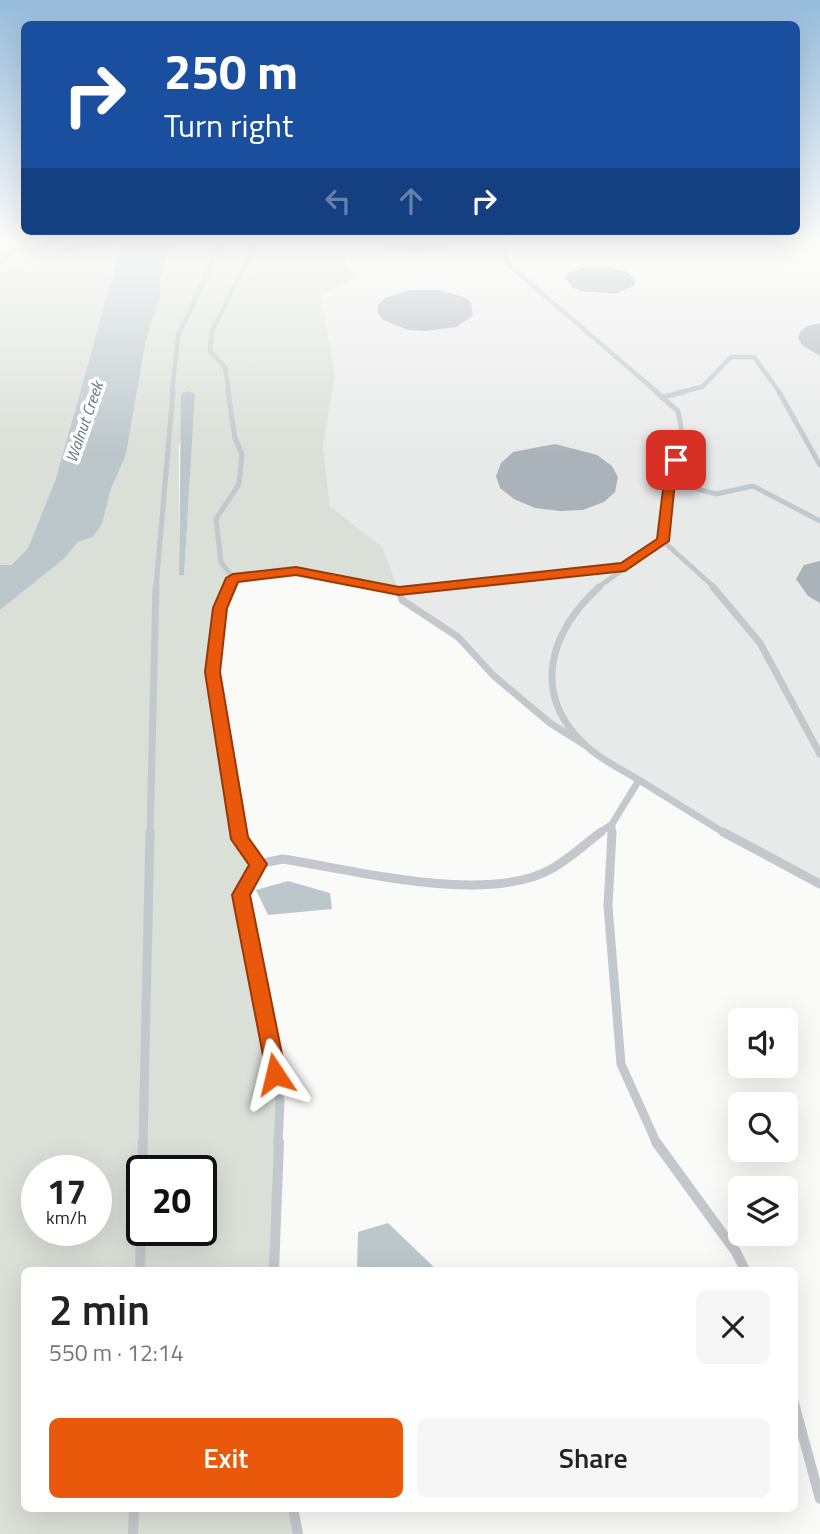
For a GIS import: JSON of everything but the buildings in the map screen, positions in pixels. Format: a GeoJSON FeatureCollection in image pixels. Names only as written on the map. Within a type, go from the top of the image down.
{"type":"FeatureCollection","features":[{"type":"Feature","properties":{"kind":"lane"},"geometry":{"type":"LineString","coordinates":[[142,1155],[157,549],[178,336],[190,310]]}},
{"type":"Feature","properties":{"kind":"lane"},"geometry":{"type":"LineString","coordinates":[[223,310],[212,331],[210,351],[225,367],[234,438],[242,454],[239,484],[221,507],[216,519],[221,562],[233,578]]}},
{"type":"Feature","properties":{"kind":"lane"},"geometry":{"type":"LineString","coordinates":[[561,310],[678,411],[683,438],[670,481],[663,541],[625,567],[583,602],[562,625],[550,661],[555,705],[585,745]]}},
{"type":"Feature","properties":{"kind":"lane"},"geometry":{"type":"LineString","coordinates":[[663,397],[702,387],[731,357],[754,357],[784,399],[820,466]]}},
{"type":"Feature","properties":{"kind":"lane"},"geometry":{"type":"LineString","coordinates":[[670,481],[716,494],[754,486],[820,521]]}},
{"type":"Feature","properties":{"kind":"lane"},"geometry":{"type":"LineString","coordinates":[[663,541],[715,588],[760,643],[820,754]]}},
{"type":"Feature","properties":{"kind":"lane"},"geometry":{"type":"LineString","coordinates":[[233,578],[296,571],[399,591],[625,567]]}},
{"type":"Feature","properties":{"kind":"lane"},"geometry":{"type":"LineString","coordinates":[[233,578],[220,608],[212,672],[240,839],[258,864]]}},
{"type":"Feature","properties":{"kind":"lane"},"geometry":{"type":"LineString","coordinates":[[399,591],[402,600],[458,637],[494,676],[550,723],[742,844],[820,884]]}},
{"type":"Feature","properties":{"kind":"lane"},"geometry":{"type":"LineString","coordinates":[[274,1267],[280,1101],[241,895],[258,864],[283,859],[460,886],[512,882],[552,869],[612,824],[639,780]]}},
{"type":"Feature","properties":{"kind":"lane"},"geometry":{"type":"LineString","coordinates":[[612,824],[608,906],[621,1064],[652,1137],[736,1252],[744,1267]]}},
{"type":"Feature","properties":{"kind":"lane"},"geometry":{"type":"LineString","coordinates":[[140,1267],[141,1246]]}},
{"type":"Feature","properties":{"kind":"lane"},"geometry":{"type":"LineString","coordinates":[[798,1418],[820,1499]]}},
{"type":"Feature","properties":{"kind":"lane"},"geometry":{"type":"LineString","coordinates":[[133,1534],[134,1512]]}},
{"type":"Feature","properties":{"kind":"lane"},"geometry":{"type":"LineString","coordinates":[[294,1512],[298,1534]]}},
{"type":"Feature","properties":{"kind":"shaded area"},"geometry":{"type":"Polygon","coordinates":[[[0,310],[103,310],[56,478],[28,548],[10,565],[0,565],[0,310]]]}},
{"type":"Feature","properties":{"kind":"shaded area"},"geometry":{"type":"Polygon","coordinates":[[[156,310],[324,310],[335,375],[323,447],[330,506],[382,547],[399,591],[296,571],[233,578],[220,608],[212,672],[240,839],[258,864],[241,895],[280,1101],[274,1267],[21,1267],[21,1512],[294,1512],[298,1534],[0,1534],[0,610],[65,558],[78,542],[93,537],[102,524],[111,489],[126,455],[146,340],[156,310]],[[195,394],[179,446],[179,575],[184,574],[195,394]]]}},
{"type":"Feature","properties":{"kind":"shaded area"},"geometry":{"type":"Polygon","coordinates":[[[324,310],[820,310],[820,884],[742,844],[550,723],[494,676],[458,637],[402,600],[382,547],[330,506],[323,447],[335,375],[324,310]]]}},
{"type":"Feature","properties":{"kind":"water","name":"Walnut Creek"},"geometry":{"type":"Polygon","coordinates":[[[103,310],[156,310],[146,340],[126,455],[111,489],[102,524],[93,537],[78,542],[65,558],[0,610],[0,565],[11,565],[28,548],[56,478],[103,310]]]}},
{"type":"Feature","properties":{"kind":"water"},"geometry":{"type":"Polygon","coordinates":[[[187,391],[195,394],[184,575],[179,575],[181,394],[187,391]]]}},
{"type":"Feature","properties":{"kind":"water"},"geometry":{"type":"Polygon","coordinates":[[[288,881],[330,893],[332,909],[268,915],[256,890],[288,881]]]}},
{"type":"Feature","properties":{"kind":"water"},"geometry":{"type":"Polygon","coordinates":[[[388,1223],[434,1267],[357,1267],[358,1232],[388,1223]]]}},
{"type":"Feature","properties":{"kind":"route"},"geometry":{"type":"LineString","coordinates":[[275,1074],[241,895],[258,864],[240,839],[212,672],[220,608],[233,578],[256,573],[296,571],[399,591],[625,567],[663,541],[664,516],[676,460]]}}]}
